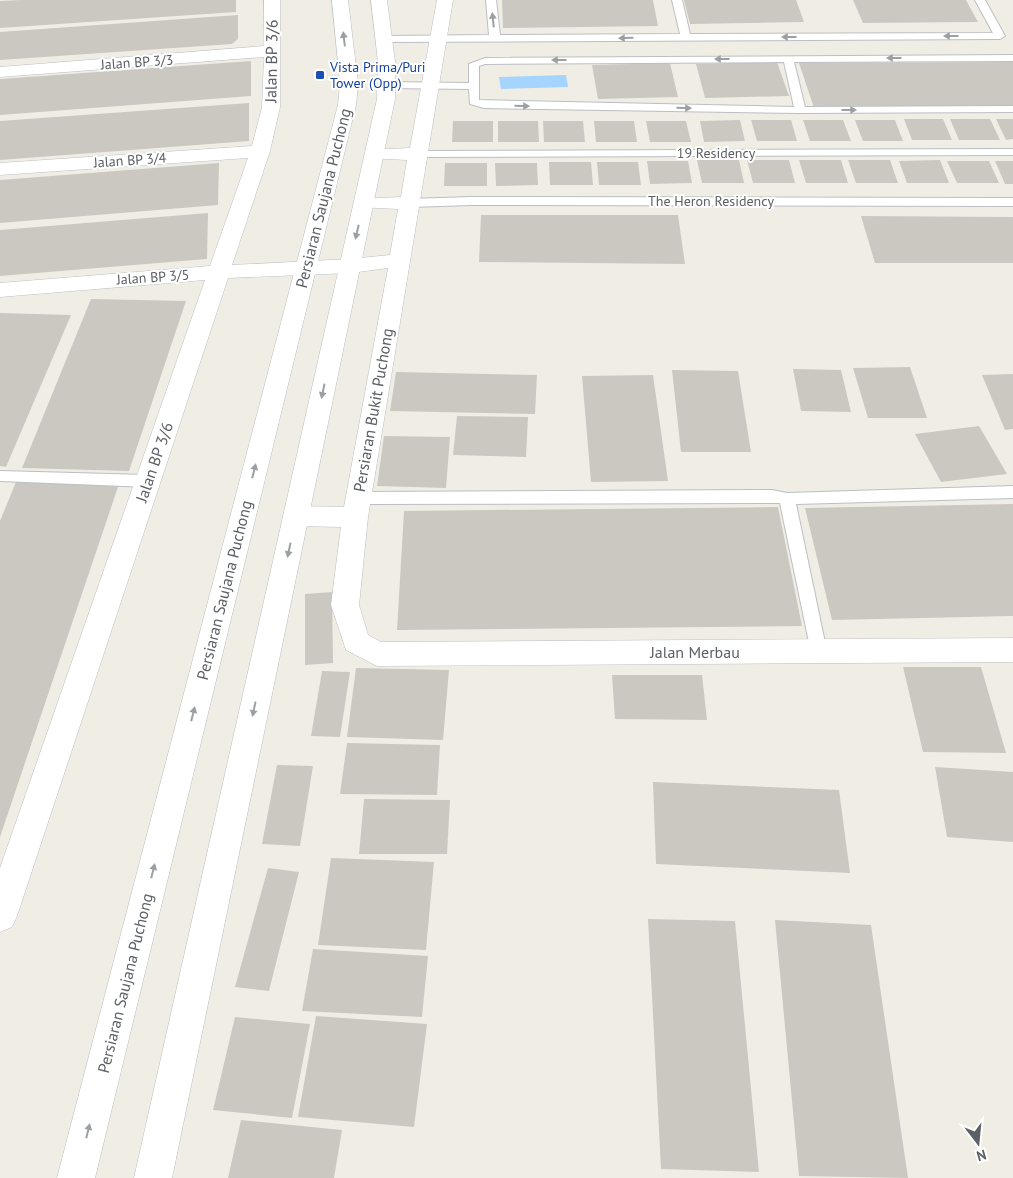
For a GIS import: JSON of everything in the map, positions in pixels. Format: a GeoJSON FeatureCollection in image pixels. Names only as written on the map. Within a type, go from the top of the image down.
{"type":"FeatureCollection","features":[{"type":"Feature","properties":{"kind":"street","name":"Persiaran Saujana Puchong"},"geometry":{"type":"LineString","coordinates":[[76,1178],[347,105],[349,84],[340,0]]}},
{"type":"Feature","properties":{"kind":"street"},"geometry":{"type":"LineString","coordinates":[[153,1178],[375,154],[388,86],[378,0]]}},
{"type":"Feature","properties":{"kind":"street","name":"Persiaran Bukit Puchong"},"geometry":{"type":"LineString","coordinates":[[377,654],[356,642],[345,604],[356,508],[445,0]]}},
{"type":"Feature","properties":{"kind":"street","name":"Jalan BP 3/6"},"geometry":{"type":"LineString","coordinates":[[0,916],[9,862],[148,481],[260,151],[271,107],[274,51],[272,1]]}},
{"type":"Feature","properties":{"kind":"street","name":"Jalan BP 3/3"},"geometry":{"type":"LineString","coordinates":[[0,72],[274,51]]}},
{"type":"Feature","properties":{"kind":"street","name":"Jalan BP 3/4"},"geometry":{"type":"LineString","coordinates":[[0,169],[260,151]]}},
{"type":"Feature","properties":{"kind":"street"},"geometry":{"type":"LineString","coordinates":[[375,154],[418,154]]}},
{"type":"Feature","properties":{"kind":"street"},"geometry":{"type":"LineString","coordinates":[[364,203],[410,203]]}},
{"type":"Feature","properties":{"kind":"street","name":"Jalan BP 3/5"},"geometry":{"type":"LineString","coordinates":[[0,290],[219,272],[350,266],[400,260]]}},
{"type":"Feature","properties":{"kind":"street"},"geometry":{"type":"LineString","coordinates":[[296,516],[356,508]]}},
{"type":"Feature","properties":{"kind":"street","name":"Jalan Merbau"},"geometry":{"type":"LineString","coordinates":[[377,654],[1013,650]]}},
{"type":"Feature","properties":{"kind":"lane"},"geometry":{"type":"LineString","coordinates":[[491,0],[495,40]]}},
{"type":"Feature","properties":{"kind":"lane"},"geometry":{"type":"LineString","coordinates":[[677,0],[686,37]]}},
{"type":"Feature","properties":{"kind":"lane"},"geometry":{"type":"LineString","coordinates":[[384,39],[495,40],[1000,36],[980,0]]}},
{"type":"Feature","properties":{"kind":"lane"},"geometry":{"type":"LineString","coordinates":[[788,58],[800,110]]}},
{"type":"Feature","properties":{"kind":"lane"},"geometry":{"type":"LineString","coordinates":[[1013,58],[485,61],[474,64],[474,102],[484,106],[800,110],[1013,109]]}},
{"type":"Feature","properties":{"kind":"lane"},"geometry":{"type":"LineString","coordinates":[[388,86],[474,86]]}},
{"type":"Feature","properties":{"kind":"lane","name":"19 Residency"},"geometry":{"type":"LineString","coordinates":[[418,154],[1013,152]]}},
{"type":"Feature","properties":{"kind":"lane","name":"The Heron Residency"},"geometry":{"type":"LineString","coordinates":[[410,203],[471,201],[1013,202]]}},
{"type":"Feature","properties":{"kind":"lane"},"geometry":{"type":"LineString","coordinates":[[0,476],[148,481]]}},
{"type":"Feature","properties":{"kind":"lane"},"geometry":{"type":"LineString","coordinates":[[356,508],[772,496],[787,499],[1013,492]]}},
{"type":"Feature","properties":{"kind":"lane"},"geometry":{"type":"LineString","coordinates":[[787,499],[819,652]]}},
{"type":"Feature","properties":{"kind":"water"},"geometry":{"type":"Polygon","coordinates":[[[566,75],[568,87],[501,89],[499,77],[566,75]]]}},
{"type":"Feature","properties":{"kind":"building"},"geometry":{"type":"Polygon","coordinates":[[[236,0],[236,12],[0,28],[0,1],[236,0]]]}},
{"type":"Feature","properties":{"kind":"building"},"geometry":{"type":"Polygon","coordinates":[[[502,0],[653,0],[658,26],[503,28],[502,0]]]}},
{"type":"Feature","properties":{"kind":"building"},"geometry":{"type":"Polygon","coordinates":[[[684,0],[796,0],[804,22],[690,24],[684,0]]]}},
{"type":"Feature","properties":{"kind":"building"},"geometry":{"type":"Polygon","coordinates":[[[853,0],[966,0],[978,22],[863,23],[853,0]]]}},
{"type":"Feature","properties":{"kind":"building"},"geometry":{"type":"Polygon","coordinates":[[[238,15],[238,39],[232,44],[0,60],[0,32],[238,15]]]}},
{"type":"Feature","properties":{"kind":"building"},"geometry":{"type":"Polygon","coordinates":[[[251,61],[251,96],[0,115],[0,79],[251,61]]]}},
{"type":"Feature","properties":{"kind":"building"},"geometry":{"type":"Polygon","coordinates":[[[777,62],[789,96],[705,98],[696,64],[777,62]]]}},
{"type":"Feature","properties":{"kind":"building"},"geometry":{"type":"Polygon","coordinates":[[[1013,62],[1013,106],[814,108],[799,63],[1013,62]]]}},
{"type":"Feature","properties":{"kind":"building"},"geometry":{"type":"Polygon","coordinates":[[[670,63],[678,97],[598,99],[592,65],[670,63]]]}},
{"type":"Feature","properties":{"kind":"building"},"geometry":{"type":"Polygon","coordinates":[[[249,103],[249,141],[0,160],[0,121],[249,103]]]}},
{"type":"Feature","properties":{"kind":"building"},"geometry":{"type":"Polygon","coordinates":[[[904,119],[943,119],[952,140],[912,140],[904,119]]]}},
{"type":"Feature","properties":{"kind":"building"},"geometry":{"type":"Polygon","coordinates":[[[950,119],[990,119],[1000,140],[959,140],[950,119]]]}},
{"type":"Feature","properties":{"kind":"building"},"geometry":{"type":"Polygon","coordinates":[[[996,119],[1013,119],[1013,139],[1006,140],[996,119]]]}},
{"type":"Feature","properties":{"kind":"building"},"geometry":{"type":"Polygon","coordinates":[[[740,120],[745,141],[704,142],[700,121],[740,120]]]}},
{"type":"Feature","properties":{"kind":"building"},"geometry":{"type":"Polygon","coordinates":[[[751,120],[791,120],[797,141],[757,141],[751,120]]]}},
{"type":"Feature","properties":{"kind":"building"},"geometry":{"type":"Polygon","coordinates":[[[803,120],[843,120],[851,141],[810,141],[803,120]]]}},
{"type":"Feature","properties":{"kind":"building"},"geometry":{"type":"Polygon","coordinates":[[[855,120],[895,120],[903,141],[863,141],[855,120]]]}},
{"type":"Feature","properties":{"kind":"building"},"geometry":{"type":"Polygon","coordinates":[[[453,121],[493,121],[493,142],[452,142],[453,121]]]}},
{"type":"Feature","properties":{"kind":"building"},"geometry":{"type":"Polygon","coordinates":[[[498,121],[538,121],[539,142],[498,142],[498,121]]]}},
{"type":"Feature","properties":{"kind":"building"},"geometry":{"type":"Polygon","coordinates":[[[543,121],[583,121],[585,142],[544,142],[543,121]]]}},
{"type":"Feature","properties":{"kind":"building"},"geometry":{"type":"Polygon","coordinates":[[[594,121],[634,121],[637,142],[596,142],[594,121]]]}},
{"type":"Feature","properties":{"kind":"building"},"geometry":{"type":"Polygon","coordinates":[[[646,121],[686,121],[691,142],[650,142],[646,121]]]}},
{"type":"Feature","properties":{"kind":"building"},"geometry":{"type":"Polygon","coordinates":[[[697,160],[739,160],[744,183],[702,183],[697,160]]]}},
{"type":"Feature","properties":{"kind":"building"},"geometry":{"type":"Polygon","coordinates":[[[747,160],[789,160],[795,183],[753,183],[747,160]]]}},
{"type":"Feature","properties":{"kind":"building"},"geometry":{"type":"Polygon","coordinates":[[[799,160],[841,160],[848,183],[806,183],[799,160]]]}},
{"type":"Feature","properties":{"kind":"building"},"geometry":{"type":"Polygon","coordinates":[[[848,160],[890,160],[898,183],[856,183],[848,160]]]}},
{"type":"Feature","properties":{"kind":"building"},"geometry":{"type":"Polygon","coordinates":[[[940,160],[949,183],[907,183],[899,161],[940,160]]]}},
{"type":"Feature","properties":{"kind":"building"},"geometry":{"type":"Polygon","coordinates":[[[647,161],[688,161],[692,183],[650,184],[647,161]]]}},
{"type":"Feature","properties":{"kind":"building"},"geometry":{"type":"Polygon","coordinates":[[[947,161],[989,161],[999,183],[957,183],[947,161]]]}},
{"type":"Feature","properties":{"kind":"building"},"geometry":{"type":"Polygon","coordinates":[[[995,161],[1013,161],[1013,184],[1005,184],[995,161]]]}},
{"type":"Feature","properties":{"kind":"building"},"geometry":{"type":"Polygon","coordinates":[[[549,162],[591,162],[593,185],[550,185],[549,162]]]}},
{"type":"Feature","properties":{"kind":"building"},"geometry":{"type":"Polygon","coordinates":[[[597,162],[638,162],[641,185],[599,185],[597,162]]]}},
{"type":"Feature","properties":{"kind":"building"},"geometry":{"type":"Polygon","coordinates":[[[219,163],[218,205],[0,223],[0,180],[219,163]]]}},
{"type":"Feature","properties":{"kind":"building"},"geometry":{"type":"Polygon","coordinates":[[[445,163],[487,163],[487,186],[444,186],[445,163]]]}},
{"type":"Feature","properties":{"kind":"building"},"geometry":{"type":"Polygon","coordinates":[[[495,163],[537,163],[538,185],[496,186],[495,163]]]}},
{"type":"Feature","properties":{"kind":"building"},"geometry":{"type":"Polygon","coordinates":[[[208,213],[207,259],[0,276],[0,230],[208,213]]]}},
{"type":"Feature","properties":{"kind":"building"},"geometry":{"type":"Polygon","coordinates":[[[481,215],[678,215],[685,264],[479,262],[481,215]]]}},
{"type":"Feature","properties":{"kind":"building"},"geometry":{"type":"Polygon","coordinates":[[[861,216],[1013,217],[1013,263],[875,263],[861,216]]]}},
{"type":"Feature","properties":{"kind":"building"},"geometry":{"type":"Polygon","coordinates":[[[91,299],[186,301],[129,471],[22,468],[91,299]]]}},
{"type":"Feature","properties":{"kind":"building"},"geometry":{"type":"Polygon","coordinates":[[[0,313],[71,315],[6,467],[0,466],[0,313]]]}},
{"type":"Feature","properties":{"kind":"building"},"geometry":{"type":"Polygon","coordinates":[[[910,367],[927,418],[868,418],[853,368],[910,367]]]}},
{"type":"Feature","properties":{"kind":"building"},"geometry":{"type":"Polygon","coordinates":[[[793,369],[841,370],[851,412],[801,411],[793,369]]]}},
{"type":"Feature","properties":{"kind":"building"},"geometry":{"type":"Polygon","coordinates":[[[672,370],[738,371],[751,452],[681,452],[672,370]]]}},
{"type":"Feature","properties":{"kind":"building"},"geometry":{"type":"Polygon","coordinates":[[[396,372],[537,375],[535,414],[390,411],[396,372]]]}},
{"type":"Feature","properties":{"kind":"building"},"geometry":{"type":"Polygon","coordinates":[[[1013,374],[1013,429],[1005,430],[982,375],[1013,374]]]}},
{"type":"Feature","properties":{"kind":"building"},"geometry":{"type":"Polygon","coordinates":[[[653,375],[668,481],[591,482],[582,376],[653,375]]]}},
{"type":"Feature","properties":{"kind":"building"},"geometry":{"type":"Polygon","coordinates":[[[457,416],[528,417],[526,457],[453,455],[457,416]]]}},
{"type":"Feature","properties":{"kind":"building"},"geometry":{"type":"Polygon","coordinates":[[[979,426],[1007,474],[941,482],[915,434],[979,426]]]}},
{"type":"Feature","properties":{"kind":"building"},"geometry":{"type":"Polygon","coordinates":[[[384,436],[450,437],[446,488],[377,486],[384,436]]]}},
{"type":"Feature","properties":{"kind":"building"},"geometry":{"type":"Polygon","coordinates":[[[16,482],[119,484],[0,837],[0,521],[16,482]]]}},
{"type":"Feature","properties":{"kind":"building"},"geometry":{"type":"Polygon","coordinates":[[[1013,504],[1013,616],[832,620],[805,508],[1013,504]]]}},
{"type":"Feature","properties":{"kind":"building"},"geometry":{"type":"Polygon","coordinates":[[[778,507],[802,626],[397,630],[404,511],[778,507]]]}},
{"type":"Feature","properties":{"kind":"building"},"geometry":{"type":"Polygon","coordinates":[[[332,592],[333,663],[305,665],[305,594],[332,592]]]}},
{"type":"Feature","properties":{"kind":"building"},"geometry":{"type":"Polygon","coordinates":[[[903,667],[981,667],[1006,753],[923,752],[903,667]]]}},
{"type":"Feature","properties":{"kind":"building"},"geometry":{"type":"Polygon","coordinates":[[[356,668],[449,670],[443,740],[347,737],[356,668]]]}},
{"type":"Feature","properties":{"kind":"building"},"geometry":{"type":"Polygon","coordinates":[[[322,671],[350,672],[340,737],[311,736],[322,671]]]}},
{"type":"Feature","properties":{"kind":"building"},"geometry":{"type":"Polygon","coordinates":[[[612,675],[702,675],[707,720],[615,719],[612,675]]]}},
{"type":"Feature","properties":{"kind":"building"},"geometry":{"type":"Polygon","coordinates":[[[347,743],[440,745],[437,795],[340,794],[347,743]]]}},
{"type":"Feature","properties":{"kind":"building"},"geometry":{"type":"Polygon","coordinates":[[[277,765],[313,766],[300,846],[262,844],[277,765]]]}},
{"type":"Feature","properties":{"kind":"building"},"geometry":{"type":"Polygon","coordinates":[[[935,767],[1013,772],[1013,842],[947,837],[935,767]]]}},
{"type":"Feature","properties":{"kind":"building"},"geometry":{"type":"Polygon","coordinates":[[[653,782],[839,790],[850,873],[656,864],[653,782]]]}},
{"type":"Feature","properties":{"kind":"building"},"geometry":{"type":"Polygon","coordinates":[[[364,799],[450,800],[447,854],[359,854],[364,799]]]}},
{"type":"Feature","properties":{"kind":"building"},"geometry":{"type":"Polygon","coordinates":[[[331,858],[434,862],[426,950],[318,945],[331,858]]]}},
{"type":"Feature","properties":{"kind":"building"},"geometry":{"type":"Polygon","coordinates":[[[268,868],[299,872],[269,991],[235,987],[268,868]]]}},
{"type":"Feature","properties":{"kind":"building"},"geometry":{"type":"Polygon","coordinates":[[[648,919],[735,921],[759,1172],[661,1169],[648,919]]]}},
{"type":"Feature","properties":{"kind":"building"},"geometry":{"type":"Polygon","coordinates":[[[775,920],[871,925],[908,1178],[799,1176],[775,920]]]}},
{"type":"Feature","properties":{"kind":"building"},"geometry":{"type":"Polygon","coordinates":[[[313,949],[428,956],[422,1017],[302,1011],[313,949]]]}},
{"type":"Feature","properties":{"kind":"building"},"geometry":{"type":"Polygon","coordinates":[[[316,1016],[427,1024],[414,1127],[298,1117],[316,1016]]]}},
{"type":"Feature","properties":{"kind":"building"},"geometry":{"type":"Polygon","coordinates":[[[235,1017],[310,1024],[292,1118],[213,1110],[235,1017]]]}},
{"type":"Feature","properties":{"kind":"building"},"geometry":{"type":"Polygon","coordinates":[[[241,1120],[342,1130],[334,1178],[228,1178],[241,1120]]]}},
{"type":"Feature","properties":{"kind":"place","name":"Vista Prima/Puri Tower (Opp)"},"geometry":{"type":"Point","coordinates":[320,75]}}]}
